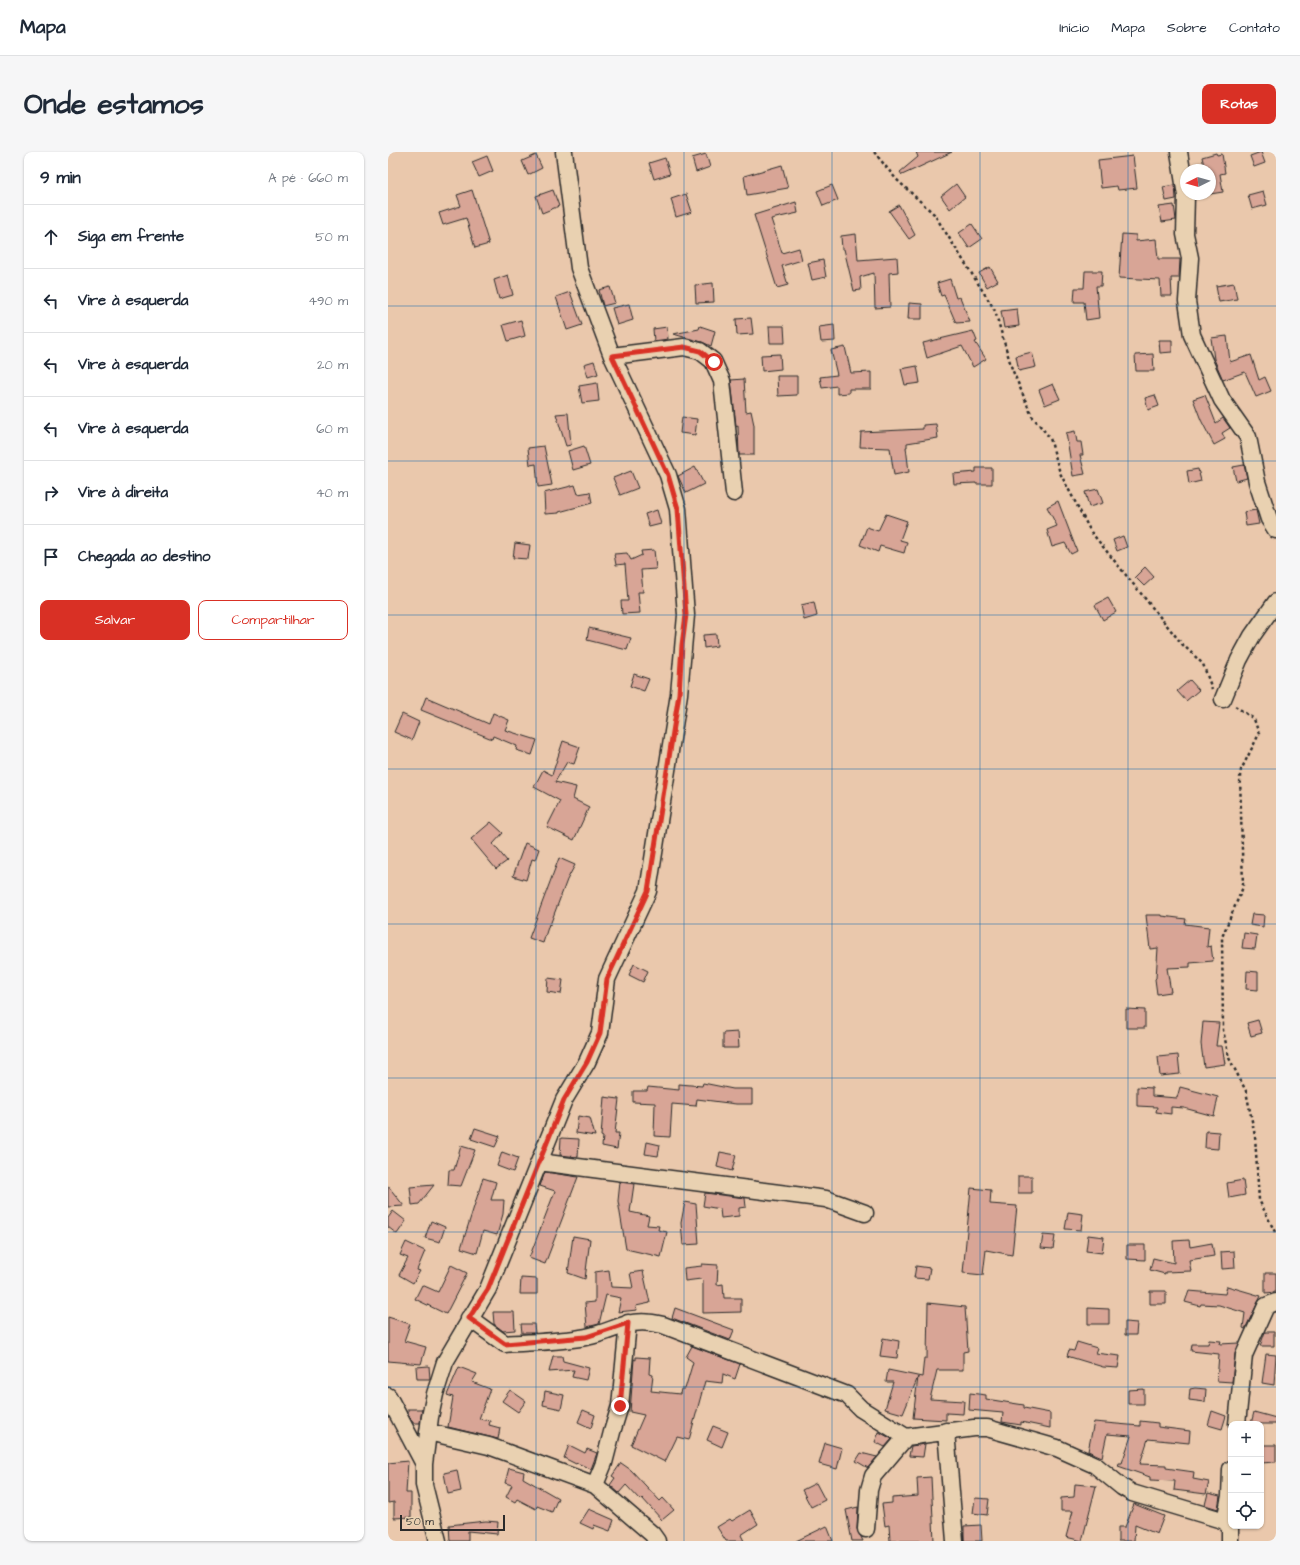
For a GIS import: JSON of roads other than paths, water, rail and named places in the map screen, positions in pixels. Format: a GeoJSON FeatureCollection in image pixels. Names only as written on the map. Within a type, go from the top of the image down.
{"type":"FeatureCollection","features":[{"type":"Feature","properties":{"kind":"street"},"geometry":{"type":"LineString","coordinates":[[438,1541],[424,1486],[424,1464],[435,1394],[445,1362],[469,1318],[488,1289],[564,1100],[587,1062],[600,1033],[607,979],[648,891],[679,694],[682,645],[686,615],[678,509],[668,475],[612,356],[579,268],[564,152]]}},
{"type":"Feature","properties":{"kind":"street"},"geometry":{"type":"LineString","coordinates":[[1179,152],[1186,196],[1185,234],[1190,258],[1187,302],[1192,335],[1222,400],[1248,437],[1257,482],[1269,519],[1276,530]]}},
{"type":"Feature","properties":{"kind":"street"},"geometry":{"type":"LineString","coordinates":[[612,356],[684,347],[700,351],[714,362],[722,381],[734,493]]}},
{"type":"Feature","properties":{"kind":"street"},"geometry":{"type":"LineString","coordinates":[[1223,698],[1239,660],[1252,636],[1276,602]]}},
{"type":"Feature","properties":{"kind":"street"},"geometry":{"type":"LineString","coordinates":[[539,1162],[826,1199],[865,1213]]}},
{"type":"Feature","properties":{"kind":"street"},"geometry":{"type":"LineString","coordinates":[[1237,1421],[1244,1355],[1266,1306],[1276,1302]]}},
{"type":"Feature","properties":{"kind":"street"},"geometry":{"type":"LineString","coordinates":[[469,1318],[505,1344],[586,1337],[628,1323],[647,1321],[664,1325],[847,1395],[862,1408],[906,1437]]}},
{"type":"Feature","properties":{"kind":"street"},"geometry":{"type":"LineString","coordinates":[[595,1485],[604,1463],[620,1406],[628,1323]]}},
{"type":"Feature","properties":{"kind":"street"},"geometry":{"type":"LineString","coordinates":[[388,1396],[424,1464]]}},
{"type":"Feature","properties":{"kind":"street"},"geometry":{"type":"LineString","coordinates":[[866,1529],[869,1490],[873,1476],[906,1437],[946,1431],[987,1428],[1057,1448],[1096,1466],[1122,1487],[1132,1493],[1225,1521],[1230,1528],[1230,1541]]}},
{"type":"Feature","properties":{"kind":"street"},"geometry":{"type":"LineString","coordinates":[[946,1431],[955,1541]]}},
{"type":"Feature","properties":{"kind":"street"},"geometry":{"type":"LineString","coordinates":[[428,1432],[490,1446],[595,1485],[652,1534],[657,1541]]}},
{"type":"Feature","properties":{"kind":"street"},"geometry":{"type":"LineString","coordinates":[[1225,1521],[1230,1493]]}}]}
